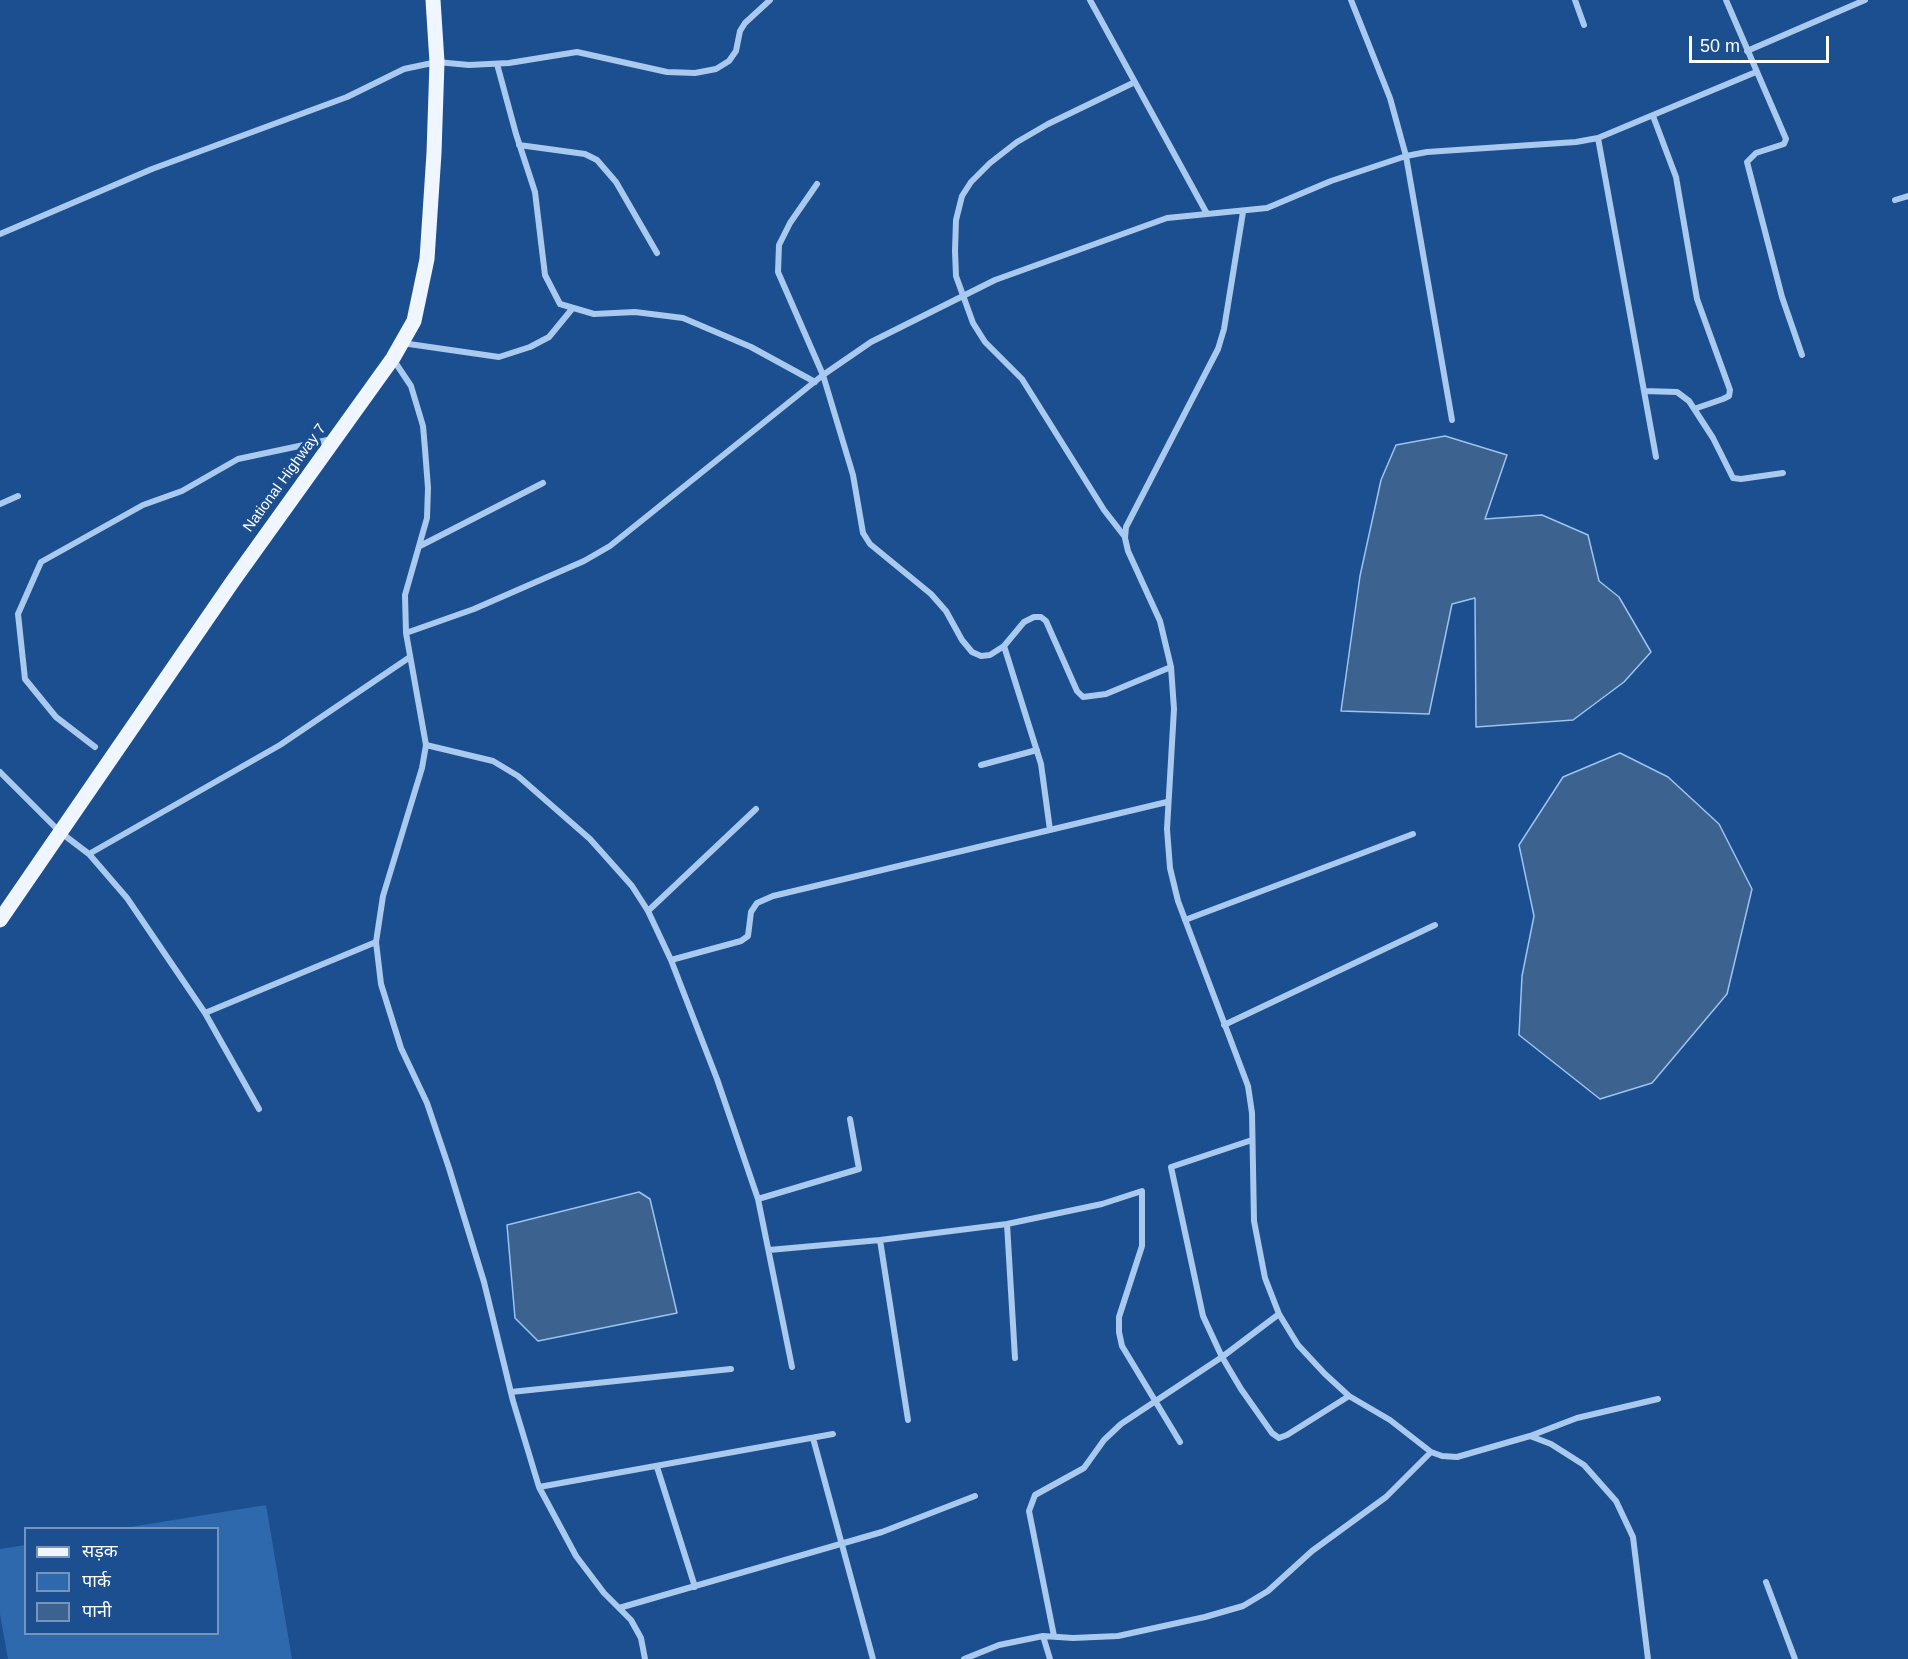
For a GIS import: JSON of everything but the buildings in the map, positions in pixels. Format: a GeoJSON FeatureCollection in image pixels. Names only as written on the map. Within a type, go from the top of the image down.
{"type":"FeatureCollection","features":[{"type":"Feature","properties":{"kind":"main road","name":"National Highway 7"},"geometry":{"type":"LineString","coordinates":[[0,920],[226,591],[393,358],[414,321],[427,259],[437,62],[433,0]]}},
{"type":"Feature","properties":{"kind":"street"},"geometry":{"type":"LineString","coordinates":[[0,234],[152,169],[346,97],[389,74],[437,62],[497,64],[577,52],[667,72],[695,73],[716,69],[729,61],[736,51],[740,31],[745,23],[770,0]]}},
{"type":"Feature","properties":{"kind":"street"},"geometry":{"type":"LineString","coordinates":[[1090,0],[1206,212]]}},
{"type":"Feature","properties":{"kind":"street"},"geometry":{"type":"LineString","coordinates":[[1351,0],[1389,98],[1406,156],[1452,420]]}},
{"type":"Feature","properties":{"kind":"street"},"geometry":{"type":"LineString","coordinates":[[1575,0],[1584,25]]}},
{"type":"Feature","properties":{"kind":"street"},"geometry":{"type":"LineString","coordinates":[[1726,0],[1785,139],[1784,144],[1778,148],[1750,156],[1747,162],[1749,179],[1782,297],[1802,355]]}},
{"type":"Feature","properties":{"kind":"street"},"geometry":{"type":"LineString","coordinates":[[1747,51],[1865,0]]}},
{"type":"Feature","properties":{"kind":"street"},"geometry":{"type":"LineString","coordinates":[[497,64],[539,213],[545,275],[560,304],[594,314],[635,312],[683,318],[751,347],[814,382]]}},
{"type":"Feature","properties":{"kind":"street"},"geometry":{"type":"LineString","coordinates":[[406,633],[474,609],[584,561],[610,546],[823,375],[871,342],[995,280],[1167,218],[1206,212],[1243,212],[1267,208],[1331,181],[1406,156],[1427,152],[1576,142],[1598,138],[1755,72]]}},
{"type":"Feature","properties":{"kind":"street"},"geometry":{"type":"LineString","coordinates":[[1125,538],[1080,473],[1022,379],[985,342],[973,323],[956,276],[956,220],[962,196],[971,182],[1017,142],[1135,82]]}},
{"type":"Feature","properties":{"kind":"street"},"geometry":{"type":"LineString","coordinates":[[1653,116],[1676,177],[1697,299],[1730,390],[1729,396],[1694,409]]}},
{"type":"Feature","properties":{"kind":"street"},"geometry":{"type":"LineString","coordinates":[[1598,138],[1656,457]]}},
{"type":"Feature","properties":{"kind":"street"},"geometry":{"type":"LineString","coordinates":[[519,145],[585,154],[597,160],[616,182],[657,253]]}},
{"type":"Feature","properties":{"kind":"street"},"geometry":{"type":"LineString","coordinates":[[817,184],[790,223],[779,245],[778,272],[823,375],[853,475],[863,532],[870,544],[931,594],[946,610],[962,640],[972,652],[981,656],[990,655],[1004,646],[1024,622],[1034,617],[1041,617],[1046,621],[1077,691],[1083,698],[1106,694],[1171,667]]}},
{"type":"Feature","properties":{"kind":"street"},"geometry":{"type":"LineString","coordinates":[[1895,200],[1908,196]]}},
{"type":"Feature","properties":{"kind":"street"},"geometry":{"type":"LineString","coordinates":[[1243,212],[1224,329],[1218,349],[1126,527],[1125,538],[1128,551],[1160,621],[1171,667],[1174,708],[1167,802],[1170,868],[1185,920],[1248,1086],[1254,1221],[1265,1278],[1279,1314],[1298,1345],[1349,1396],[1390,1420],[1431,1452],[1442,1456],[1457,1457],[1530,1436],[1577,1418],[1658,1399]]}},
{"type":"Feature","properties":{"kind":"street"},"geometry":{"type":"LineString","coordinates":[[402,343],[499,357],[530,347],[549,337],[572,309]]}},
{"type":"Feature","properties":{"kind":"street"},"geometry":{"type":"LineString","coordinates":[[393,358],[411,387],[423,426],[428,488],[427,518],[405,595],[406,633],[426,745],[422,768],[383,896],[376,942],[381,984],[401,1048],[427,1102],[449,1168],[484,1282],[511,1392],[539,1487],[576,1556],[604,1593],[632,1620],[641,1638],[645,1659]]}},
{"type":"Feature","properties":{"kind":"street"},"geometry":{"type":"LineString","coordinates":[[1644,391],[1677,392],[1694,409],[1733,478],[1783,473]]}},
{"type":"Feature","properties":{"kind":"street"},"geometry":{"type":"LineString","coordinates":[[95,747],[56,717],[25,679],[18,615],[41,562],[143,505],[182,491],[238,459],[257,453],[336,439]]}},
{"type":"Feature","properties":{"kind":"street"},"geometry":{"type":"LineString","coordinates":[[420,546],[543,483]]}},
{"type":"Feature","properties":{"kind":"street"},"geometry":{"type":"LineString","coordinates":[[0,504],[18,496]]}},
{"type":"Feature","properties":{"kind":"street"},"geometry":{"type":"LineString","coordinates":[[1004,646],[1037,750],[1047,793],[1050,831]]}},
{"type":"Feature","properties":{"kind":"street"},"geometry":{"type":"LineString","coordinates":[[89,854],[279,745],[410,657]]}},
{"type":"Feature","properties":{"kind":"street"},"geometry":{"type":"LineString","coordinates":[[426,745],[492,760],[518,776],[590,839],[632,886],[648,910],[671,960],[717,1079],[758,1199],[792,1367]]}},
{"type":"Feature","properties":{"kind":"street"},"geometry":{"type":"LineString","coordinates":[[981,765],[1037,750]]}},
{"type":"Feature","properties":{"kind":"street"},"geometry":{"type":"LineString","coordinates":[[0,772],[60,832],[89,854],[127,898],[205,1012],[259,1109]]}},
{"type":"Feature","properties":{"kind":"street"},"geometry":{"type":"LineString","coordinates":[[671,960],[741,941],[748,936],[751,912],[756,903],[773,896],[1167,802]]}},
{"type":"Feature","properties":{"kind":"street"},"geometry":{"type":"LineString","coordinates":[[648,910],[756,809]]}},
{"type":"Feature","properties":{"kind":"street"},"geometry":{"type":"LineString","coordinates":[[1185,920],[1413,834]]}},
{"type":"Feature","properties":{"kind":"street"},"geometry":{"type":"LineString","coordinates":[[1224,1025],[1435,925]]}},
{"type":"Feature","properties":{"kind":"street"},"geometry":{"type":"LineString","coordinates":[[205,1012],[376,942]]}},
{"type":"Feature","properties":{"kind":"street"},"geometry":{"type":"LineString","coordinates":[[758,1199],[859,1169],[850,1119]]}},
{"type":"Feature","properties":{"kind":"street"},"geometry":{"type":"LineString","coordinates":[[1252,1140],[1171,1167],[1185,1241],[1203,1316],[1222,1357],[1272,1433],[1279,1438],[1349,1396]]}},
{"type":"Feature","properties":{"kind":"street"},"geometry":{"type":"LineString","coordinates":[[769,1250],[880,1240],[1007,1224],[1102,1204],[1142,1191],[1142,1246],[1119,1317],[1119,1332],[1122,1346],[1157,1400],[1180,1442]]}},
{"type":"Feature","properties":{"kind":"street"},"geometry":{"type":"LineString","coordinates":[[1007,1224],[1015,1358]]}},
{"type":"Feature","properties":{"kind":"street"},"geometry":{"type":"LineString","coordinates":[[880,1240],[908,1420]]}},
{"type":"Feature","properties":{"kind":"street"},"geometry":{"type":"LineString","coordinates":[[1054,1636],[1029,1511],[1030,1502],[1035,1495],[1084,1468],[1104,1440],[1121,1424],[1222,1357],[1279,1314]]}},
{"type":"Feature","properties":{"kind":"street"},"geometry":{"type":"LineString","coordinates":[[511,1392],[731,1369]]}},
{"type":"Feature","properties":{"kind":"street"},"geometry":{"type":"LineString","coordinates":[[539,1487],[833,1434]]}},
{"type":"Feature","properties":{"kind":"street"},"geometry":{"type":"LineString","coordinates":[[1530,1436],[1551,1444],[1584,1465],[1616,1501],[1633,1537],[1648,1659]]}},
{"type":"Feature","properties":{"kind":"street"},"geometry":{"type":"LineString","coordinates":[[813,1438],[873,1659]]}},
{"type":"Feature","properties":{"kind":"street"},"geometry":{"type":"LineString","coordinates":[[964,1659],[999,1645],[1043,1636],[1073,1638],[1118,1636],[1244,1606],[1268,1591],[1311,1551],[1386,1497],[1431,1452]]}},
{"type":"Feature","properties":{"kind":"street"},"geometry":{"type":"LineString","coordinates":[[657,1467],[695,1587]]}},
{"type":"Feature","properties":{"kind":"street"},"geometry":{"type":"LineString","coordinates":[[619,1608],[882,1532],[975,1496]]}},
{"type":"Feature","properties":{"kind":"street"},"geometry":{"type":"LineString","coordinates":[[1766,1582],[1795,1659]]}},
{"type":"Feature","properties":{"kind":"street"},"geometry":{"type":"LineString","coordinates":[[1043,1636],[1050,1659]]}},
{"type":"Feature","properties":{"kind":"green space"},"geometry":{"type":"Polygon","coordinates":[[[266,1505],[292,1659],[8,1659],[0,1614],[0,1549],[24,1545],[24,1635],[219,1635],[219,1527],[130,1527],[266,1505]]]}},
{"type":"Feature","properties":{"kind":"water"},"geometry":{"type":"Polygon","coordinates":[[[1445,436],[1507,455],[1485,519],[1542,515],[1588,535],[1599,581],[1619,597],[1651,652],[1624,682],[1573,720],[1476,727],[1475,598],[1452,604],[1429,714],[1341,711],[1360,576],[1381,480],[1396,445],[1445,436]]]}},
{"type":"Feature","properties":{"kind":"water"},"geometry":{"type":"Polygon","coordinates":[[[1620,753],[1668,777],[1719,824],[1752,889],[1727,994],[1652,1083],[1600,1099],[1519,1035],[1522,976],[1534,916],[1519,845],[1563,777],[1620,753]]]}},
{"type":"Feature","properties":{"kind":"water"},"geometry":{"type":"Polygon","coordinates":[[[639,1192],[650,1199],[677,1313],[538,1341],[515,1318],[507,1225],[639,1192]]]}}]}
